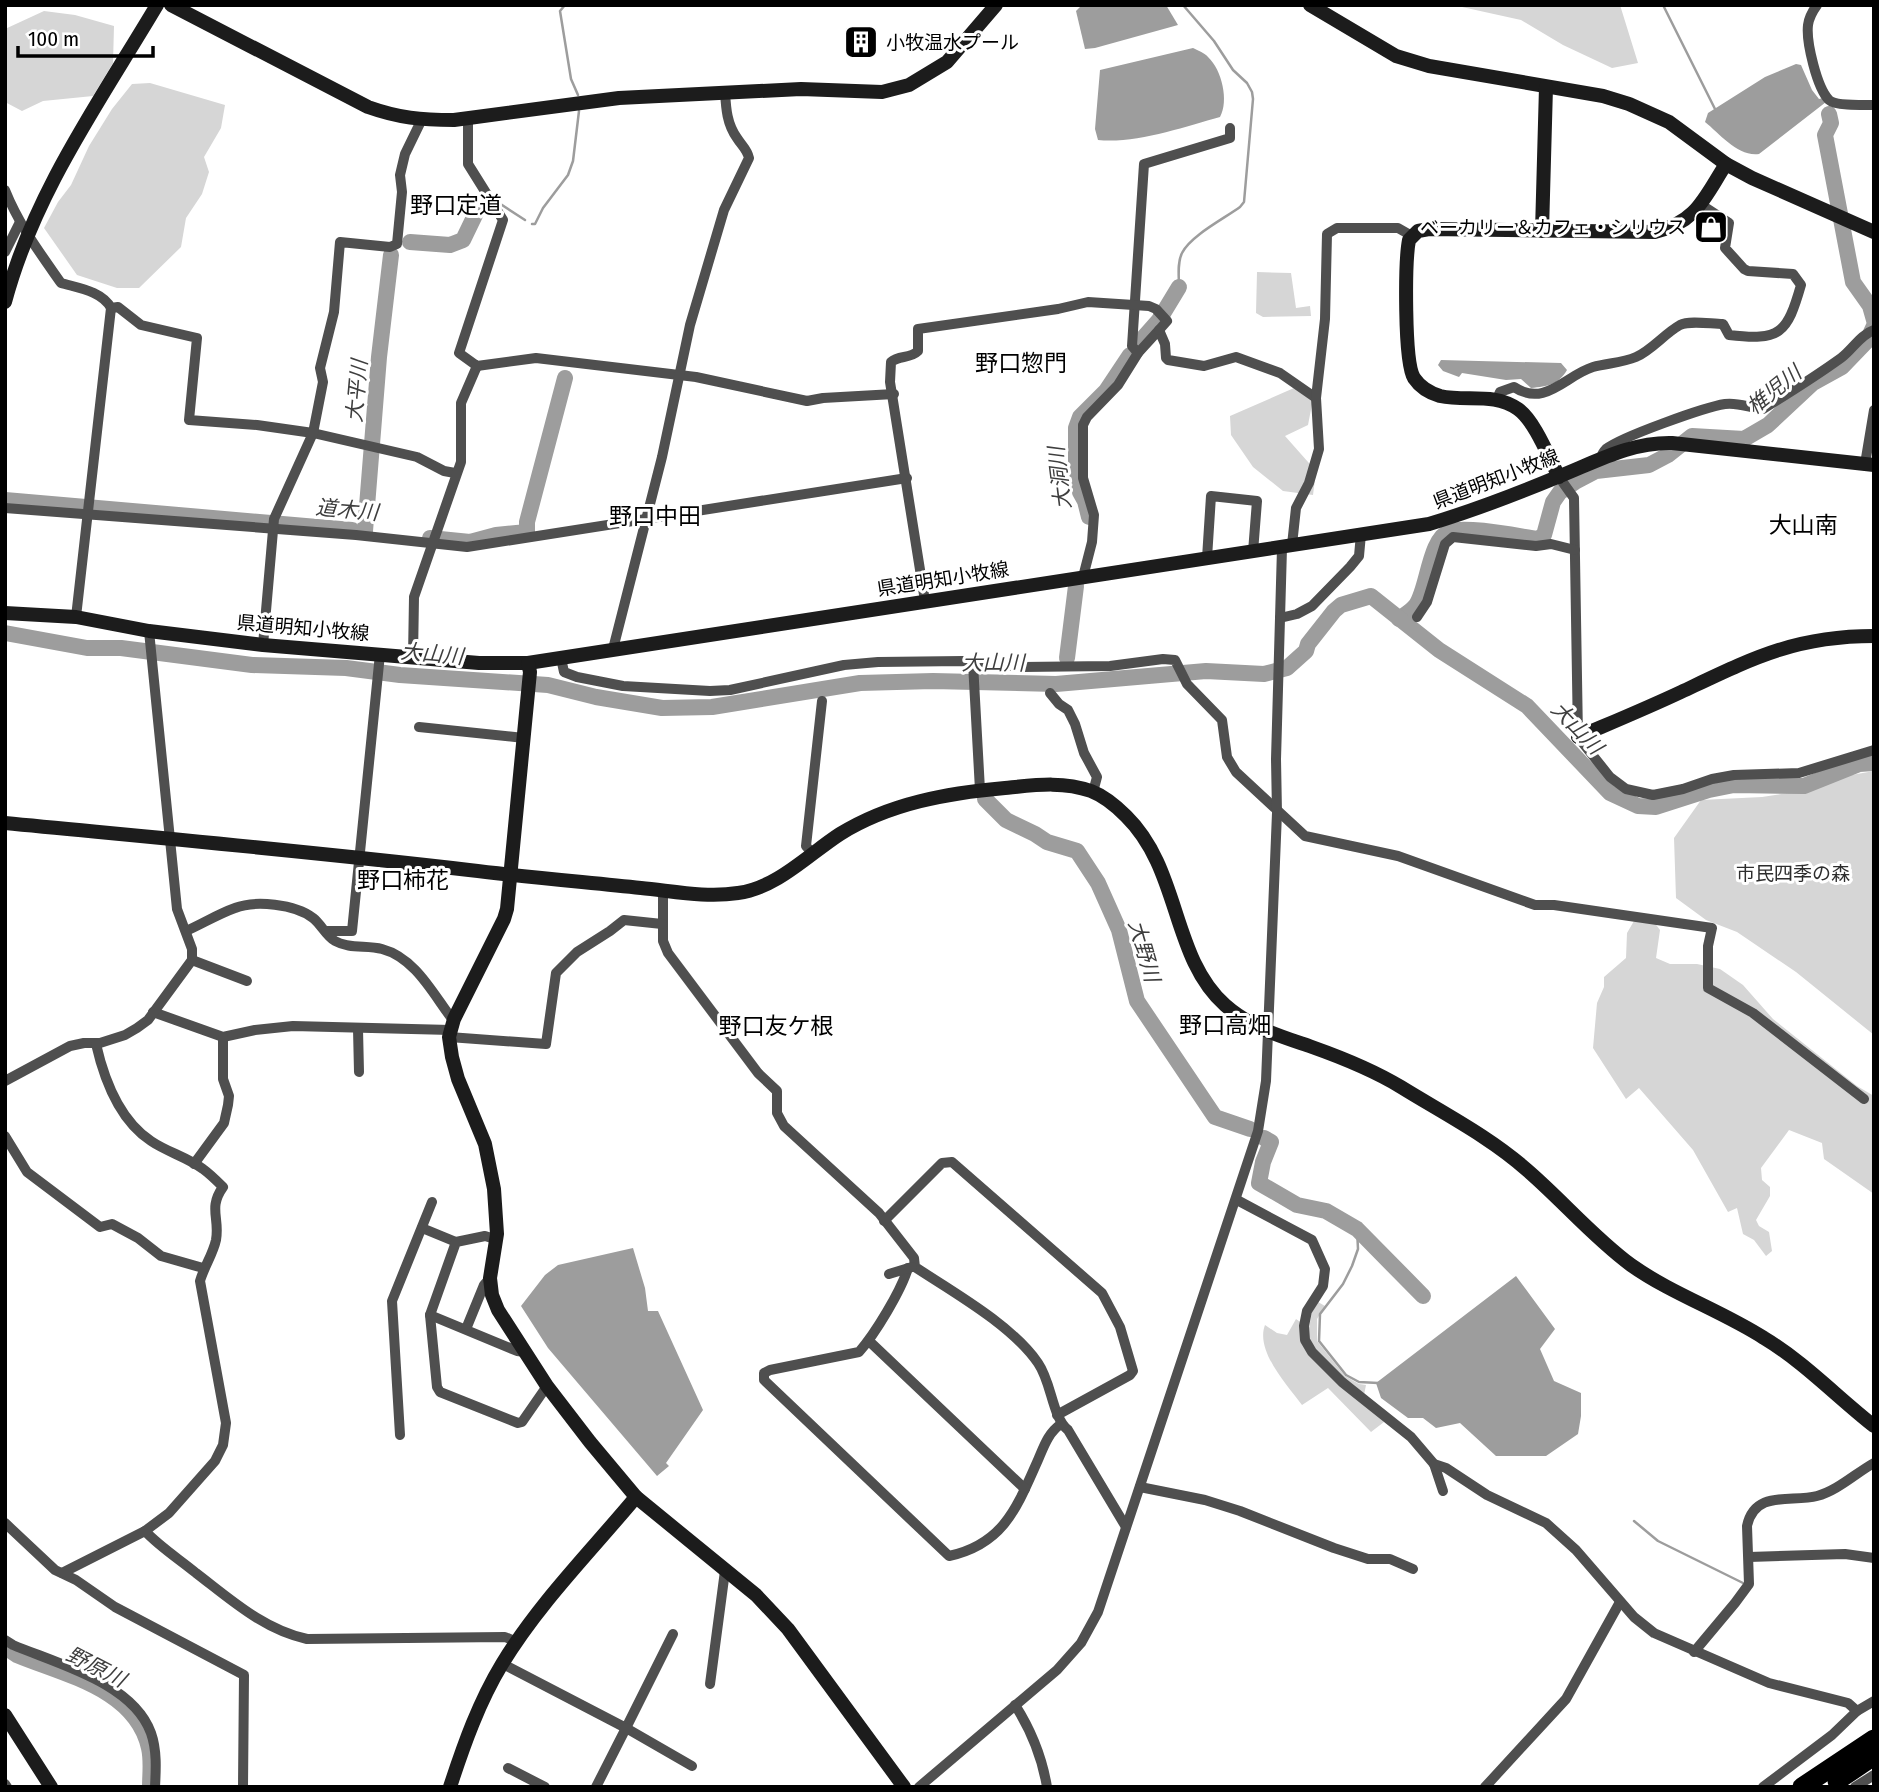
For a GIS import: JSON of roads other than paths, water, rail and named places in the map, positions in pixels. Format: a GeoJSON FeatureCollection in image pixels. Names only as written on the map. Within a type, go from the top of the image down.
{"type":"FeatureCollection","features":[{"type":"Feature","properties":{"kind":"highway"},"geometry":{"type":"LineString","coordinates":[[1802,1787],[1874,1739]]}},
{"type":"Feature","properties":{"kind":"highway"},"geometry":{"type":"LineString","coordinates":[[1827,1787],[1874,1756]]}},
{"type":"Feature","properties":{"kind":"street"},"geometry":{"type":"LineString","coordinates":[[5,252],[23,228],[158,5]]}},
{"type":"Feature","properties":{"kind":"street"},"geometry":{"type":"LineString","coordinates":[[171,5],[368,107],[397,117],[422,119],[468,118],[619,98],[802,89],[882,92],[909,85],[947,62],[996,5]]}},
{"type":"Feature","properties":{"kind":"street"},"geometry":{"type":"LineString","coordinates":[[1310,5],[1403,58],[1429,66],[1603,96],[1629,104],[1669,122],[1726,164],[1874,232]]}},
{"type":"Feature","properties":{"kind":"street"},"geometry":{"type":"LineString","coordinates":[[1817,5],[1810,14],[1808,27],[1818,80],[1829,100],[1835,103],[1874,105]]}},
{"type":"Feature","properties":{"kind":"street"},"geometry":{"type":"LineString","coordinates":[[1542,231],[1546,87]]}},
{"type":"Feature","properties":{"kind":"street"},"geometry":{"type":"LineString","coordinates":[[613,649],[681,376],[690,325],[724,210],[749,158],[731,127],[725,92]]}},
{"type":"Feature","properties":{"kind":"street"},"geometry":{"type":"LineString","coordinates":[[468,118],[468,164],[503,220],[458,353],[477,366],[536,358],[696,377],[807,401],[894,394]]}},
{"type":"Feature","properties":{"kind":"street"},"geometry":{"type":"LineString","coordinates":[[263,645],[274,525],[313,433],[323,382],[320,368],[334,312],[340,242],[390,247],[397,243],[400,174],[404,153],[422,119]]}},
{"type":"Feature","properties":{"kind":"street"},"geometry":{"type":"LineString","coordinates":[[1138,353],[1132,346],[1144,164],[1230,138],[1230,128]]}},
{"type":"Feature","properties":{"kind":"street"},"geometry":{"type":"LineString","coordinates":[[1726,164],[1686,220],[1673,228],[1655,232],[1418,231],[1412,236],[1408,246],[1407,354],[1415,379],[1427,391],[1441,396],[1497,399],[1519,410],[1529,421],[1574,498],[1578,737],[1610,777],[1626,789],[1653,795],[1734,775],[1799,773],[1874,750]]}},
{"type":"Feature","properties":{"kind":"street"},"geometry":{"type":"LineString","coordinates":[[5,190],[23,228],[61,283],[90,291],[104,299],[111,308],[76,617]]}},
{"type":"Feature","properties":{"kind":"street"},"geometry":{"type":"LineString","coordinates":[[1497,399],[1500,392],[1514,387],[1521,392],[1546,393],[1589,368],[1637,357],[1682,324],[1723,324],[1729,335],[1760,339],[1777,333],[1788,323],[1794,312],[1801,285],[1798,279],[1793,274],[1770,274],[1744,269],[1725,248],[1729,223],[1700,204]]}},
{"type":"Feature","properties":{"kind":"street"},"geometry":{"type":"LineString","coordinates":[[5,302],[23,228]]}},
{"type":"Feature","properties":{"kind":"street"},"geometry":{"type":"LineString","coordinates":[[919,1787],[1057,1670],[1081,1643],[1098,1612],[1237,1200],[1261,1121],[1266,1081],[1266,1032],[1278,813],[1280,618],[1287,547],[1296,508],[1309,483],[1319,449],[1316,398],[1325,319],[1327,234],[1337,228],[1398,228],[1412,236]]}},
{"type":"Feature","properties":{"kind":"street"},"geometry":{"type":"LineString","coordinates":[[926,601],[890,382],[891,362],[894,359],[914,356],[918,351],[918,329],[1058,309],[1088,302],[1149,306],[1167,321],[1138,353],[1118,385],[1083,425],[1083,478],[1094,515],[1092,542],[1083,577]]}},
{"type":"Feature","properties":{"kind":"street"},"geometry":{"type":"LineString","coordinates":[[111,308],[118,307],[141,325],[197,338],[189,420],[257,425],[313,433],[416,457],[444,471],[455,473]]}},
{"type":"Feature","properties":{"kind":"street"},"geometry":{"type":"LineString","coordinates":[[1159,330],[1168,360],[1204,366],[1236,357],[1280,373],[1316,398]]}},
{"type":"Feature","properties":{"kind":"street"},"geometry":{"type":"LineString","coordinates":[[1601,458],[1605,449],[1631,436],[1705,408],[1739,404],[1763,409],[1840,359],[1853,349],[1864,334],[1874,330]]}},
{"type":"Feature","properties":{"kind":"street"},"geometry":{"type":"LineString","coordinates":[[413,657],[413,606],[431,544],[461,461],[461,403],[477,366]]}},
{"type":"Feature","properties":{"kind":"street"},"geometry":{"type":"LineString","coordinates":[[1869,465],[1874,410]]}},
{"type":"Feature","properties":{"kind":"street","name":"県道明知小牧線"},"geometry":{"type":"LineString","coordinates":[[5,613],[76,617],[149,636],[529,667],[613,649],[1429,524],[1563,483],[1601,458],[1649,444],[1672,443],[1869,465]]}},
{"type":"Feature","properties":{"kind":"street"},"geometry":{"type":"LineString","coordinates":[[5,508],[88,509],[274,525],[467,547],[907,478]]}},
{"type":"Feature","properties":{"kind":"street"},"geometry":{"type":"LineString","coordinates":[[1207,558],[1211,496],[1257,501],[1253,552]]}},
{"type":"Feature","properties":{"kind":"street"},"geometry":{"type":"LineString","coordinates":[[1280,618],[1297,614],[1312,606],[1350,567],[1359,556],[1361,534]]}},
{"type":"Feature","properties":{"kind":"street"},"geometry":{"type":"LineString","coordinates":[[1417,617],[1427,602],[1444,544],[1453,537],[1536,546],[1551,544],[1575,550]]}},
{"type":"Feature","properties":{"kind":"street"},"geometry":{"type":"LineString","coordinates":[[5,1081],[70,1046],[84,1042],[96,1044],[125,1035],[148,1020],[192,960],[192,949],[177,909],[149,636]]}},
{"type":"Feature","properties":{"kind":"street"},"geometry":{"type":"LineString","coordinates":[[1578,737],[1779,648],[1824,639],[1874,636]]}},
{"type":"Feature","properties":{"kind":"street"},"geometry":{"type":"LineString","coordinates":[[326,931],[352,931],[379,656]]}},
{"type":"Feature","properties":{"kind":"street"},"geometry":{"type":"LineString","coordinates":[[561,658],[564,672],[577,677],[623,686],[710,691],[730,690],[844,665],[946,660],[973,665],[1022,667],[1110,666],[1175,660],[1184,680],[1222,720],[1227,757],[1236,772],[1305,836],[1398,856],[1535,905],[1554,905],[1712,928],[1708,946],[1708,988],[1753,1013],[1864,1099]]}},
{"type":"Feature","properties":{"kind":"street"},"geometry":{"type":"LineString","coordinates":[[973,665],[980,790]]}},
{"type":"Feature","properties":{"kind":"street"},"geometry":{"type":"LineString","coordinates":[[451,1029],[504,919],[511,875],[529,667]]}},
{"type":"Feature","properties":{"kind":"street"},"geometry":{"type":"LineString","coordinates":[[1050,693],[1068,710],[1075,724],[1084,754],[1097,777],[1093,792]]}},
{"type":"Feature","properties":{"kind":"street"},"geometry":{"type":"LineString","coordinates":[[812,853],[806,846],[822,701]]}},
{"type":"Feature","properties":{"kind":"street"},"geometry":{"type":"LineString","coordinates":[[419,727],[524,733]]}},
{"type":"Feature","properties":{"kind":"street"},"geometry":{"type":"LineString","coordinates":[[5,824],[360,857],[663,891],[715,894],[754,890],[860,822],[922,800],[949,793],[1049,783],[1093,792],[1118,807],[1151,846],[1164,874],[1194,961],[1212,992],[1245,1021],[1266,1032],[1368,1069],[1504,1152],[1631,1265],[1769,1340],[1809,1370],[1874,1426]]}},
{"type":"Feature","properties":{"kind":"street"},"geometry":{"type":"LineString","coordinates":[[663,891],[663,941],[672,959],[758,1073],[777,1091],[777,1113],[784,1126],[879,1213],[884,1221],[914,1258],[911,1268],[869,1341],[859,1352],[770,1370],[764,1373],[764,1380],[949,1556],[964,1553],[994,1536],[1006,1524],[1059,1419],[1133,1371],[1120,1327],[1102,1293],[953,1162],[942,1163],[884,1221]]}},
{"type":"Feature","properties":{"kind":"street"},"geometry":{"type":"LineString","coordinates":[[186,931],[235,908],[249,905],[294,907],[313,918],[334,941],[380,948],[402,960],[438,996],[451,1029],[457,1079],[478,1124],[491,1170],[497,1234],[490,1278],[498,1310],[547,1386],[590,1443],[636,1497],[756,1595],[788,1629],[904,1787]]}},
{"type":"Feature","properties":{"kind":"street"},"geometry":{"type":"LineString","coordinates":[[153,1012],[223,1037],[255,1030],[293,1027],[451,1029],[546,1044],[556,973],[568,959],[624,920],[662,924]]}},
{"type":"Feature","properties":{"kind":"street"},"geometry":{"type":"LineString","coordinates":[[192,960],[247,981]]}},
{"type":"Feature","properties":{"kind":"street"},"geometry":{"type":"LineString","coordinates":[[358,1029],[359,1072]]}},
{"type":"Feature","properties":{"kind":"street"},"geometry":{"type":"LineString","coordinates":[[194,1164],[223,1123],[228,1105],[229,1096],[223,1080],[223,1037]]}},
{"type":"Feature","properties":{"kind":"street"},"geometry":{"type":"LineString","coordinates":[[62,1573],[145,1531],[182,1500],[215,1461],[223,1445],[226,1423],[200,1281],[216,1241],[215,1199],[223,1187],[205,1170],[150,1140],[135,1127],[110,1088],[96,1044]]}},
{"type":"Feature","properties":{"kind":"street"},"geometry":{"type":"LineString","coordinates":[[5,1136],[27,1171],[100,1227],[112,1224],[138,1238],[161,1256],[203,1268]]}},
{"type":"Feature","properties":{"kind":"street"},"geometry":{"type":"LineString","coordinates":[[1237,1200],[1312,1240],[1325,1269],[1323,1286],[1307,1311],[1305,1340],[1312,1352],[1342,1382],[1411,1437],[1434,1464],[1443,1491]]}},
{"type":"Feature","properties":{"kind":"street"},"geometry":{"type":"LineString","coordinates":[[400,1435],[392,1301],[432,1202]]}},
{"type":"Feature","properties":{"kind":"street"},"geometry":{"type":"LineString","coordinates":[[422,1228],[456,1242],[485,1236],[495,1239]]}},
{"type":"Feature","properties":{"kind":"street"},"geometry":{"type":"LineString","coordinates":[[456,1242],[430,1315],[437,1387],[440,1392],[518,1423],[522,1422],[547,1386]]}},
{"type":"Feature","properties":{"kind":"street"},"geometry":{"type":"LineString","coordinates":[[888,1274],[911,1268],[969,1301],[1024,1347],[1038,1362],[1047,1379],[1059,1419],[1126,1527]]}},
{"type":"Feature","properties":{"kind":"street"},"geometry":{"type":"LineString","coordinates":[[466,1329],[484,1285],[490,1278]]}},
{"type":"Feature","properties":{"kind":"street"},"geometry":{"type":"LineString","coordinates":[[430,1315],[524,1352]]}},
{"type":"Feature","properties":{"kind":"street"},"geometry":{"type":"LineString","coordinates":[[869,1341],[1025,1489]]}},
{"type":"Feature","properties":{"kind":"street"},"geometry":{"type":"LineString","coordinates":[[1694,1652],[1749,1584],[1747,1525],[1759,1506],[1769,1500],[1815,1497],[1874,1463]]}},
{"type":"Feature","properties":{"kind":"street"},"geometry":{"type":"LineString","coordinates":[[1434,1464],[1446,1468],[1487,1495],[1546,1523],[1576,1550],[1620,1602],[1654,1633],[1769,1683],[1848,1703],[1857,1711]]}},
{"type":"Feature","properties":{"kind":"street"},"geometry":{"type":"LineString","coordinates":[[1140,1487],[1206,1500],[1345,1552],[1368,1559],[1390,1559],[1413,1569]]}},
{"type":"Feature","properties":{"kind":"street"},"geometry":{"type":"LineString","coordinates":[[450,1787],[462,1748],[481,1704],[517,1642],[636,1497]]}},
{"type":"Feature","properties":{"kind":"street"},"geometry":{"type":"LineString","coordinates":[[5,1523],[55,1570],[76,1580],[115,1607],[244,1675],[243,1787]]}},
{"type":"Feature","properties":{"kind":"street"},"geometry":{"type":"LineString","coordinates":[[145,1531],[229,1600],[293,1636],[307,1639],[505,1637],[517,1642]]}},
{"type":"Feature","properties":{"kind":"street"},"geometry":{"type":"LineString","coordinates":[[1749,1557],[1845,1554],[1874,1558]]}},
{"type":"Feature","properties":{"kind":"street"},"geometry":{"type":"LineString","coordinates":[[710,1684],[725,1572]]}},
{"type":"Feature","properties":{"kind":"street"},"geometry":{"type":"LineString","coordinates":[[1485,1787],[1566,1699],[1620,1602]]}},
{"type":"Feature","properties":{"kind":"street"},"geometry":{"type":"LineString","coordinates":[[596,1787],[673,1634]]}},
{"type":"Feature","properties":{"kind":"street"},"geometry":{"type":"LineString","coordinates":[[5,1640],[95,1679],[128,1701],[151,1733],[156,1757],[155,1787]]}},
{"type":"Feature","properties":{"kind":"street"},"geometry":{"type":"LineString","coordinates":[[503,1664],[692,1766]]}},
{"type":"Feature","properties":{"kind":"street"},"geometry":{"type":"LineString","coordinates":[[1763,1787],[1776,1783],[1857,1711],[1874,1701]]}},
{"type":"Feature","properties":{"kind":"street"},"geometry":{"type":"LineString","coordinates":[[1015,1705],[1037,1748],[1047,1787]]}},
{"type":"Feature","properties":{"kind":"street"},"geometry":{"type":"LineString","coordinates":[[5,1715],[51,1787]]}},
{"type":"Feature","properties":{"kind":"street"},"geometry":{"type":"LineString","coordinates":[[508,1768],[545,1787]]}},
{"type":"Feature","properties":{"kind":"street"},"geometry":{"type":"LineString","coordinates":[[1855,1787],[1874,1775]]}},
{"type":"Feature","properties":{"kind":"waterway"},"geometry":{"type":"LineString","coordinates":[[565,5],[560,11],[571,79],[578,95]]}},
{"type":"Feature","properties":{"kind":"waterway"},"geometry":{"type":"LineString","coordinates":[[1179,287],[1179,261],[1186,247],[1244,202],[1253,99],[1247,83],[1233,70],[1214,41],[1183,5]]}},
{"type":"Feature","properties":{"kind":"waterway"},"geometry":{"type":"LineString","coordinates":[[1663,5],[1715,109],[1718,110]]}},
{"type":"Feature","properties":{"kind":"waterway"},"geometry":{"type":"LineString","coordinates":[[532,224],[535,224],[543,208],[568,175],[573,161],[579,111]]}},
{"type":"Feature","properties":{"kind":"waterway"},"geometry":{"type":"LineString","coordinates":[[1829,114],[1831,123],[1825,135],[1853,282],[1870,306],[1874,320]]}},
{"type":"Feature","properties":{"kind":"waterway"},"geometry":{"type":"LineString","coordinates":[[499,203],[525,220]]}},
{"type":"Feature","properties":{"kind":"waterway"},"geometry":{"type":"LineString","coordinates":[[477,211],[489,204]]}},
{"type":"Feature","properties":{"kind":"waterway","name":"大平川"},"geometry":{"type":"LineString","coordinates":[[410,242],[450,245],[463,240],[477,211]]}},
{"type":"Feature","properties":{"kind":"waterway","name":"大平川"},"geometry":{"type":"LineString","coordinates":[[365,531],[379,357],[391,255]]}},
{"type":"Feature","properties":{"kind":"waterway","name":"大洞川"},"geometry":{"type":"LineString","coordinates":[[1136,346],[1159,320],[1179,287]]}},
{"type":"Feature","properties":{"kind":"waterway","name":"椎児川"},"geometry":{"type":"LineString","coordinates":[[1399,619],[1416,605],[1433,553],[1443,535],[1458,530],[1538,539],[1544,535],[1553,502],[1560,492],[1575,482],[1596,471],[1649,465],[1668,455],[1692,436],[1744,439],[1768,425],[1813,383],[1842,367],[1867,341],[1874,326]]}},
{"type":"Feature","properties":{"kind":"waterway","name":"大洞川"},"geometry":{"type":"LineString","coordinates":[[1089,517],[1080,492],[1076,465],[1076,428],[1080,417],[1106,391],[1130,355]]}},
{"type":"Feature","properties":{"kind":"waterway","name":"道木川"},"geometry":{"type":"LineString","coordinates":[[430,538],[470,542],[496,535],[527,532],[527,522],[565,378]]}},
{"type":"Feature","properties":{"kind":"waterway","name":"道木川"},"geometry":{"type":"LineString","coordinates":[[5,500],[352,530]]}},
{"type":"Feature","properties":{"kind":"waterway","name":"大洞川"},"geometry":{"type":"LineString","coordinates":[[1067,658],[1076,586]]}},
{"type":"Feature","properties":{"kind":"waterway","name":"大山川"},"geometry":{"type":"LineString","coordinates":[[5,633],[87,648],[121,648],[252,665],[346,668],[400,675],[548,685],[596,697],[662,708],[712,707],[860,683],[933,681],[1056,684],[1206,671],[1264,674],[1287,668],[1306,651],[1308,644],[1341,605],[1371,596],[1439,650],[1527,706],[1610,793],[1638,806],[1656,807],[1734,785],[1804,786],[1859,764],[1874,763]]}},
{"type":"Feature","properties":{"kind":"waterway","name":"大野川"},"geometry":{"type":"LineString","coordinates":[[985,799],[1006,820],[1047,842],[1077,851],[1098,883],[1119,930],[1137,1001],[1215,1117],[1250,1129]]}},
{"type":"Feature","properties":{"kind":"waterway","name":"大野川"},"geometry":{"type":"LineString","coordinates":[[1264,1138],[1271,1142],[1259,1183],[1297,1205],[1326,1211],[1357,1229],[1423,1296]]}},
{"type":"Feature","properties":{"kind":"waterway"},"geometry":{"type":"LineString","coordinates":[[1357,1229],[1358,1249],[1352,1266],[1343,1284],[1320,1314],[1319,1341],[1346,1375],[1359,1382],[1378,1383]]}},
{"type":"Feature","properties":{"kind":"waterway"},"geometry":{"type":"LineString","coordinates":[[1634,1521],[1658,1541],[1743,1583]]}},
{"type":"Feature","properties":{"kind":"waterway","name":"野原川"},"geometry":{"type":"LineString","coordinates":[[5,1647],[17,1655],[96,1687],[130,1711],[142,1728],[149,1748],[150,1787]]}},
{"type":"Feature","properties":{"kind":"place","name":"小牧温水プール"},"geometry":{"type":"Point","coordinates":[861,42]}},
{"type":"Feature","properties":{"kind":"place","name":"ベーカリー＆カフェ・シリウス"},"geometry":{"type":"Point","coordinates":[1711,227]}},
{"type":"Feature","properties":{"kind":"district","name":"野口定道"},"geometry":{"type":"Point","coordinates":[456,205]}},
{"type":"Feature","properties":{"kind":"district","name":"野口惣門"},"geometry":{"type":"Point","coordinates":[1021,363]}},
{"type":"Feature","properties":{"kind":"district","name":"野口中田"},"geometry":{"type":"Point","coordinates":[655,516]}},
{"type":"Feature","properties":{"kind":"district","name":"大山南"},"geometry":{"type":"Point","coordinates":[1803,525]}},
{"type":"Feature","properties":{"kind":"district","name":"野口柿花"},"geometry":{"type":"Point","coordinates":[403,880]}},
{"type":"Feature","properties":{"kind":"district","name":"野口高畑"},"geometry":{"type":"Point","coordinates":[1225,1025]}},
{"type":"Feature","properties":{"kind":"district","name":"野口友ケ根"},"geometry":{"type":"Point","coordinates":[776,1026]}},
{"type":"Feature","properties":{"kind":"park label","name":"市民四季の森"},"geometry":{"type":"Point","coordinates":[1793,873]}}]}
